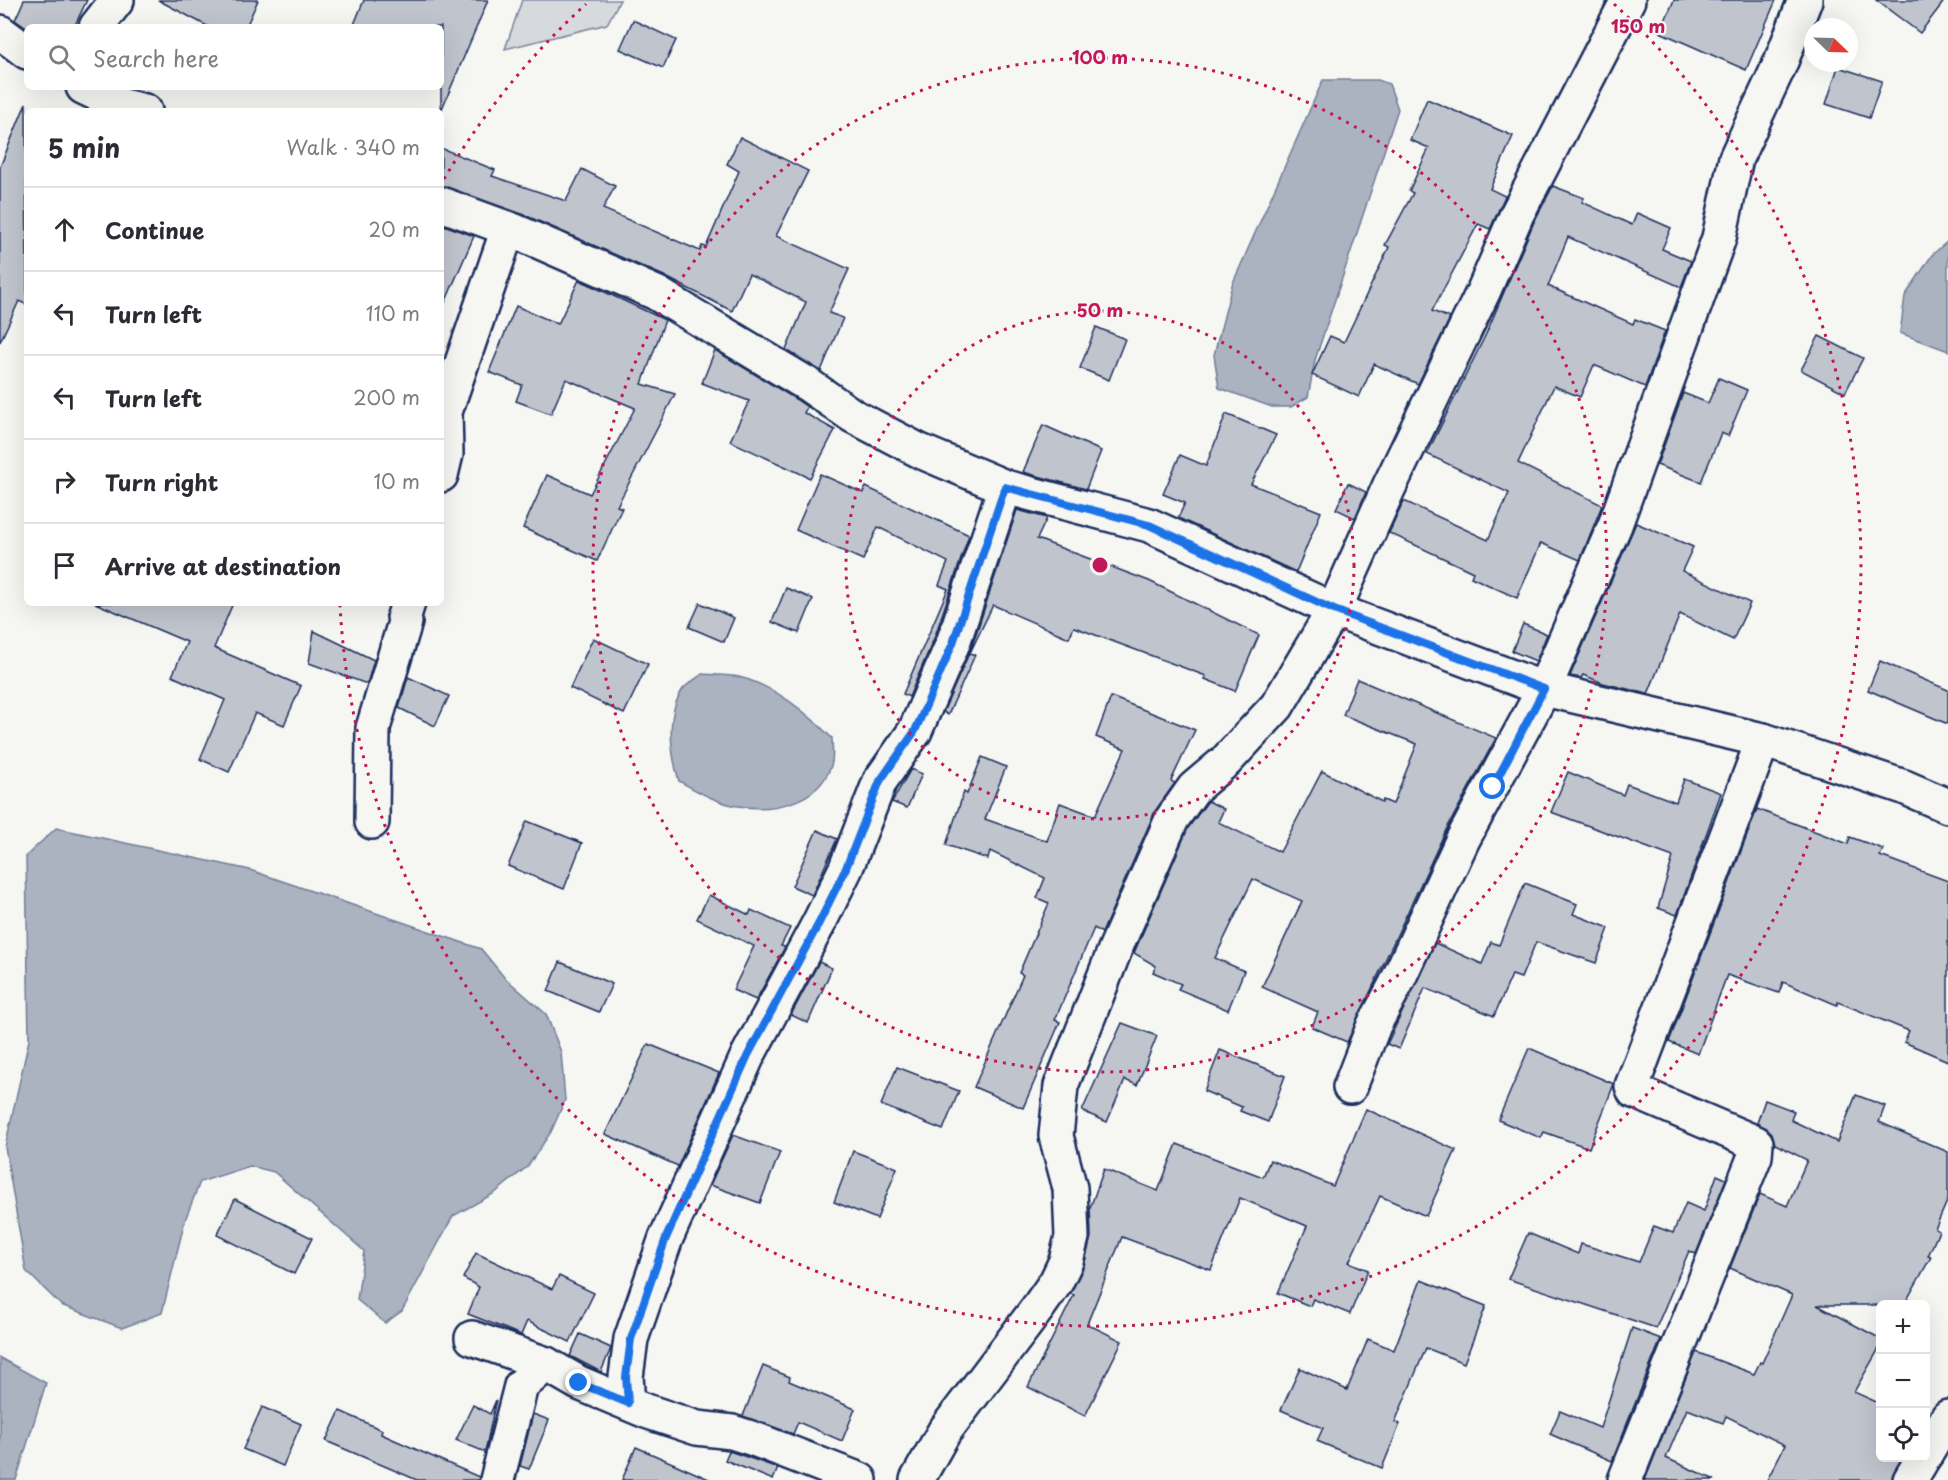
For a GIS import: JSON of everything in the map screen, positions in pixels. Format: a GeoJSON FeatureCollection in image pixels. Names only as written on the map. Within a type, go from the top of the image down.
{"type":"FeatureCollection","features":[{"type":"Feature","properties":{"kind":"street"},"geometry":{"type":"LineString","coordinates":[[98,24],[117,0]]}},
{"type":"Feature","properties":{"kind":"street"},"geometry":{"type":"LineString","coordinates":[[917,1480],[944,1432],[1037,1309],[1056,1282],[1066,1261],[1072,1237],[1070,1188],[1056,1136],[1061,1086],[1120,936],[1172,819],[1194,788],[1226,761],[1277,705],[1334,610],[1389,487],[1466,331],[1517,214],[1628,0]]}},
{"type":"Feature","properties":{"kind":"street"},"geometry":{"type":"LineString","coordinates":[[1350,1087],[1374,1025],[1396,984],[1462,841],[1544,689],[1615,525],[1719,238],[1736,158],[1780,64],[1805,0]]}},
{"type":"Feature","properties":{"kind":"street"},"geometry":{"type":"LineString","coordinates":[[0,32],[24,50]]}},
{"type":"Feature","properties":{"kind":"street"},"geometry":{"type":"LineString","coordinates":[[89,90],[132,108]]}},
{"type":"Feature","properties":{"kind":"street"},"geometry":{"type":"LineString","coordinates":[[444,205],[508,229],[656,293],[807,384],[853,416],[920,451],[1005,487],[1149,525],[1334,610],[1544,689],[1763,740],[1904,787],[1948,806]]}},
{"type":"Feature","properties":{"kind":"street"},"geometry":{"type":"LineString","coordinates":[[444,462],[446,454],[445,412],[508,229]]}},
{"type":"Feature","properties":{"kind":"street"},"geometry":{"type":"LineString","coordinates":[[628,1403],[626,1377],[631,1339],[666,1238],[748,1055],[846,868],[880,781],[915,731],[953,643],[1005,487]]}},
{"type":"Feature","properties":{"kind":"street"},"geometry":{"type":"LineString","coordinates":[[372,822],[373,728],[405,622],[407,606]]}},
{"type":"Feature","properties":{"kind":"street"},"geometry":{"type":"LineString","coordinates":[[1625,1480],[1755,1156],[1756,1143],[1634,1091],[1632,1086],[1763,740]]}},
{"type":"Feature","properties":{"kind":"street"},"geometry":{"type":"LineString","coordinates":[[472,1338],[546,1364],[579,1383],[628,1403],[698,1428],[732,1432],[754,1439],[860,1480]]}},
{"type":"Feature","properties":{"kind":"street"},"geometry":{"type":"LineString","coordinates":[[497,1480],[521,1386],[546,1364]]}},
{"type":"Feature","properties":{"kind":"street"},"geometry":{"type":"LineString","coordinates":[[1930,1446],[1948,1417]]}},
{"type":"Feature","properties":{"kind":"street"},"geometry":{"type":"LineString","coordinates":[[1910,1480],[1920,1462]]}},
{"type":"Feature","properties":{"kind":"shaded area"},"geometry":{"type":"Polygon","coordinates":[[[522,0],[620,0],[607,24],[505,49],[522,0]]]}},
{"type":"Feature","properties":{"kind":"shaded area"},"geometry":{"type":"Polygon","coordinates":[[[1323,80],[1378,80],[1389,84],[1398,109],[1315,360],[1308,397],[1291,407],[1272,407],[1219,388],[1214,355],[1232,285],[1323,80]]]}},
{"type":"Feature","properties":{"kind":"shaded area"},"geometry":{"type":"Polygon","coordinates":[[[1948,241],[1948,351],[1900,333],[1905,296],[1932,255],[1948,241]]]}},
{"type":"Feature","properties":{"kind":"shaded area"},"geometry":{"type":"Polygon","coordinates":[[[702,674],[739,677],[765,687],[801,710],[832,738],[831,766],[825,779],[816,789],[793,802],[779,806],[752,808],[722,802],[679,781],[671,735],[674,711],[683,689],[702,674]]]}},
{"type":"Feature","properties":{"kind":"shaded area"},"geometry":{"type":"Polygon","coordinates":[[[56,828],[250,870],[481,949],[504,977],[546,1014],[561,1052],[565,1100],[551,1132],[528,1166],[495,1193],[453,1216],[402,1311],[385,1323],[357,1300],[364,1251],[274,1172],[250,1166],[200,1182],[185,1220],[162,1313],[122,1328],[61,1305],[26,1271],[5,1147],[29,1040],[26,856],[56,828]]]}},
{"type":"Feature","properties":{"kind":"shaded area"},"geometry":{"type":"Polygon","coordinates":[[[0,1358],[46,1383],[16,1480],[0,1480],[0,1358]]]}},
{"type":"Feature","properties":{"kind":"building"},"geometry":{"type":"Polygon","coordinates":[[[24,0],[87,0],[75,24],[24,24],[24,26],[15,20],[24,0]]]}},
{"type":"Feature","properties":{"kind":"building"},"geometry":{"type":"Polygon","coordinates":[[[158,0],[258,0],[247,24],[203,24],[158,0]]]}},
{"type":"Feature","properties":{"kind":"building"},"geometry":{"type":"Polygon","coordinates":[[[364,0],[488,0],[442,108],[444,24],[354,24],[364,0]]]}},
{"type":"Feature","properties":{"kind":"building"},"geometry":{"type":"Polygon","coordinates":[[[1674,0],[1776,0],[1746,70],[1660,32],[1674,0]]]}},
{"type":"Feature","properties":{"kind":"building"},"geometry":{"type":"Polygon","coordinates":[[[1876,0],[1945,0],[1920,33],[1876,0]]]}},
{"type":"Feature","properties":{"kind":"building"},"geometry":{"type":"Polygon","coordinates":[[[633,20],[676,40],[663,68],[620,49],[633,20]]]}},
{"type":"Feature","properties":{"kind":"building"},"geometry":{"type":"Polygon","coordinates":[[[1836,72],[1854,72],[1882,81],[1869,118],[1826,104],[1836,72]]]}},
{"type":"Feature","properties":{"kind":"building"},"geometry":{"type":"Polygon","coordinates":[[[1427,99],[1513,136],[1490,189],[1505,196],[1490,229],[1478,224],[1432,311],[1450,318],[1418,384],[1374,364],[1359,397],[1312,375],[1330,336],[1344,342],[1389,247],[1385,245],[1413,193],[1409,191],[1429,148],[1410,140],[1427,99]]]}},
{"type":"Feature","properties":{"kind":"building"},"geometry":{"type":"Polygon","coordinates":[[[26,103],[26,108],[24,108],[24,304],[19,301],[0,342],[0,167],[26,103]]]}},
{"type":"Feature","properties":{"kind":"building"},"geometry":{"type":"Polygon","coordinates":[[[740,137],[808,171],[776,236],[849,269],[829,313],[843,318],[821,371],[786,350],[806,302],[749,274],[732,311],[664,276],[522,214],[444,187],[444,149],[495,170],[492,176],[566,201],[582,169],[615,186],[603,209],[700,251],[702,246],[706,247],[739,171],[727,164],[740,137]]]}},
{"type":"Feature","properties":{"kind":"building"},"geometry":{"type":"Polygon","coordinates":[[[1553,186],[1584,198],[1582,202],[1632,225],[1637,213],[1671,228],[1662,249],[1691,261],[1681,287],[1568,237],[1548,286],[1633,324],[1635,319],[1665,331],[1645,387],[1594,365],[1580,397],[1554,386],[1518,463],[1602,505],[1580,560],[1541,543],[1517,598],[1471,577],[1473,572],[1389,533],[1404,501],[1488,540],[1509,493],[1427,454],[1486,334],[1534,222],[1553,186]]]}},
{"type":"Feature","properties":{"kind":"building"},"geometry":{"type":"Polygon","coordinates":[[[444,225],[474,236],[444,305],[444,225]]]}},
{"type":"Feature","properties":{"kind":"building"},"geometry":{"type":"Polygon","coordinates":[[[579,280],[665,320],[642,384],[675,394],[617,506],[622,508],[597,561],[523,528],[547,475],[590,494],[635,408],[566,379],[551,414],[516,401],[522,385],[489,372],[516,306],[558,324],[579,280]]]}},
{"type":"Feature","properties":{"kind":"building"},"geometry":{"type":"Polygon","coordinates":[[[1096,327],[1125,339],[1109,380],[1080,368],[1096,327]]]}},
{"type":"Feature","properties":{"kind":"building"},"geometry":{"type":"Polygon","coordinates":[[[1819,336],[1863,358],[1845,393],[1801,370],[1819,336]]]}},
{"type":"Feature","properties":{"kind":"building"},"geometry":{"type":"Polygon","coordinates":[[[715,350],[797,400],[807,407],[804,413],[835,430],[810,478],[730,441],[749,401],[702,383],[715,350]]]}},
{"type":"Feature","properties":{"kind":"building"},"geometry":{"type":"Polygon","coordinates":[[[1719,378],[1747,390],[1728,436],[1721,433],[1701,482],[1657,465],[1683,393],[1708,403],[1719,378]]]}},
{"type":"Feature","properties":{"kind":"building"},"geometry":{"type":"Polygon","coordinates":[[[1226,414],[1276,435],[1251,484],[1321,512],[1296,572],[1178,518],[1185,503],[1163,494],[1180,455],[1206,466],[1226,414]]]}},
{"type":"Feature","properties":{"kind":"building"},"geometry":{"type":"Polygon","coordinates":[[[1043,425],[1101,451],[1086,489],[1023,472],[1043,425]]]}},
{"type":"Feature","properties":{"kind":"building"},"geometry":{"type":"Polygon","coordinates":[[[820,474],[863,493],[866,487],[969,535],[935,636],[909,697],[903,694],[948,589],[939,585],[948,562],[878,527],[863,560],[796,530],[820,474]]]}},
{"type":"Feature","properties":{"kind":"building"},"geometry":{"type":"Polygon","coordinates":[[[1348,483],[1366,492],[1355,518],[1336,509],[1348,483]]]}},
{"type":"Feature","properties":{"kind":"building"},"geometry":{"type":"Polygon","coordinates":[[[1017,510],[1047,518],[1037,539],[1149,581],[1259,635],[1235,691],[1205,679],[1206,676],[1074,627],[1069,638],[993,605],[970,653],[975,655],[948,715],[943,712],[971,649],[1017,510]]]}},
{"type":"Feature","properties":{"kind":"building"},"geometry":{"type":"Polygon","coordinates":[[[1636,523],[1693,547],[1682,571],[1750,603],[1733,640],[1680,614],[1648,694],[1603,683],[1583,675],[1581,678],[1570,676],[1636,523]]]}},
{"type":"Feature","properties":{"kind":"building"},"geometry":{"type":"Polygon","coordinates":[[[786,588],[813,599],[799,633],[772,622],[786,588]]]}},
{"type":"Feature","properties":{"kind":"building"},"geometry":{"type":"Polygon","coordinates":[[[700,603],[734,618],[724,642],[689,627],[700,603]]]}},
{"type":"Feature","properties":{"kind":"building"},"geometry":{"type":"Polygon","coordinates":[[[102,606],[232,606],[214,648],[301,686],[284,725],[255,713],[229,772],[200,759],[225,700],[172,676],[187,642],[102,606]]]}},
{"type":"Feature","properties":{"kind":"building"},"geometry":{"type":"Polygon","coordinates":[[[1523,624],[1547,634],[1536,661],[1512,651],[1523,624]]]}},
{"type":"Feature","properties":{"kind":"building"},"geometry":{"type":"Polygon","coordinates":[[[314,631],[374,660],[367,684],[309,663],[314,631]]]}},
{"type":"Feature","properties":{"kind":"building"},"geometry":{"type":"Polygon","coordinates":[[[593,638],[648,664],[624,714],[570,688],[593,638]]]}},
{"type":"Feature","properties":{"kind":"building"},"geometry":{"type":"Polygon","coordinates":[[[1880,661],[1948,690],[1948,724],[1868,690],[1880,661]]]}},
{"type":"Feature","properties":{"kind":"building"},"geometry":{"type":"Polygon","coordinates":[[[408,677],[449,696],[435,726],[399,708],[408,677]]]}},
{"type":"Feature","properties":{"kind":"building"},"geometry":{"type":"Polygon","coordinates":[[[1357,679],[1496,738],[1445,832],[1347,1042],[1312,1027],[1318,1012],[1262,987],[1302,901],[1253,879],[1215,958],[1244,971],[1228,1010],[1178,989],[1181,984],[1153,972],[1156,966],[1134,953],[1188,828],[1208,801],[1224,809],[1218,822],[1280,852],[1322,771],[1382,802],[1383,800],[1393,804],[1417,744],[1343,715],[1357,679]]]}},
{"type":"Feature","properties":{"kind":"building"},"geometry":{"type":"Polygon","coordinates":[[[1111,697],[1195,730],[1171,781],[1175,783],[1155,811],[1102,933],[1094,928],[1055,1020],[1060,1022],[1023,1108],[974,1087],[1023,975],[1019,973],[1049,903],[1037,898],[1045,878],[990,851],[988,859],[946,845],[964,792],[967,794],[982,757],[1006,767],[985,819],[1047,841],[1060,803],[1095,816],[1125,749],[1096,737],[1111,697]]]}},
{"type":"Feature","properties":{"kind":"building"},"geometry":{"type":"Polygon","coordinates":[[[911,769],[922,774],[907,808],[892,802],[911,769]]]}},
{"type":"Feature","properties":{"kind":"building"},"geometry":{"type":"Polygon","coordinates":[[[1568,772],[1623,795],[1627,784],[1676,802],[1684,779],[1721,793],[1677,915],[1658,908],[1673,857],[1551,812],[1568,772]]]}},
{"type":"Feature","properties":{"kind":"building"},"geometry":{"type":"Polygon","coordinates":[[[1757,809],[1848,844],[1850,837],[1883,849],[1880,856],[1948,881],[1948,1061],[1904,1042],[1909,1031],[1838,1002],[1837,1005],[1783,982],[1779,993],[1727,975],[1698,1054],[1669,1042],[1757,809]]]}},
{"type":"Feature","properties":{"kind":"building"},"geometry":{"type":"Polygon","coordinates":[[[527,821],[582,843],[564,889],[508,866],[527,821]]]}},
{"type":"Feature","properties":{"kind":"building"},"geometry":{"type":"Polygon","coordinates":[[[817,830],[837,839],[812,895],[792,886],[817,830]]]}},
{"type":"Feature","properties":{"kind":"building"},"geometry":{"type":"Polygon","coordinates":[[[1525,883],[1577,904],[1573,914],[1609,928],[1596,963],[1536,942],[1521,978],[1512,975],[1494,1016],[1425,988],[1399,1049],[1387,1044],[1435,943],[1482,964],[1491,942],[1499,945],[1525,883]]]}},
{"type":"Feature","properties":{"kind":"building"},"geometry":{"type":"Polygon","coordinates":[[[709,895],[749,915],[751,910],[790,928],[781,946],[785,947],[756,1000],[733,990],[754,946],[697,919],[709,895]]]}},
{"type":"Feature","properties":{"kind":"building"},"geometry":{"type":"Polygon","coordinates":[[[560,962],[612,984],[599,1012],[548,991],[560,962]]]}},
{"type":"Feature","properties":{"kind":"building"},"geometry":{"type":"Polygon","coordinates":[[[819,962],[832,968],[808,1023],[791,1015],[819,962]]]}},
{"type":"Feature","properties":{"kind":"building"},"geometry":{"type":"Polygon","coordinates":[[[1122,1023],[1157,1036],[1137,1085],[1125,1080],[1107,1122],[1082,1111],[1122,1023]]]}},
{"type":"Feature","properties":{"kind":"building"},"geometry":{"type":"Polygon","coordinates":[[[648,1044],[719,1073],[678,1166],[605,1134],[648,1044]]]}},
{"type":"Feature","properties":{"kind":"building"},"geometry":{"type":"Polygon","coordinates":[[[1529,1048],[1614,1084],[1589,1148],[1544,1132],[1541,1138],[1498,1120],[1529,1048]]]}},
{"type":"Feature","properties":{"kind":"building"},"geometry":{"type":"Polygon","coordinates":[[[1220,1050],[1285,1076],[1268,1122],[1240,1111],[1242,1107],[1204,1091],[1220,1050]]]}},
{"type":"Feature","properties":{"kind":"building"},"geometry":{"type":"Polygon","coordinates":[[[897,1067],[959,1091],[943,1130],[881,1105],[897,1067]]]}},
{"type":"Feature","properties":{"kind":"building"},"geometry":{"type":"Polygon","coordinates":[[[1856,1095],[1885,1106],[1879,1122],[1948,1152],[1948,1199],[1935,1229],[1939,1231],[1928,1256],[1931,1257],[1907,1300],[1876,1300],[1876,1305],[1817,1305],[1876,1336],[1876,1354],[1854,1392],[1876,1402],[1876,1462],[1900,1462],[1891,1480],[1767,1480],[1785,1445],[1726,1416],[1723,1423],[1687,1409],[1666,1458],[1715,1480],[1645,1480],[1696,1352],[1754,1374],[1760,1362],[1762,1363],[1792,1295],[1730,1268],[1760,1194],[1787,1206],[1807,1160],[1775,1144],[1772,1133],[1757,1123],[1765,1100],[1794,1111],[1791,1120],[1837,1142],[1856,1095]]]}},
{"type":"Feature","properties":{"kind":"building"},"geometry":{"type":"Polygon","coordinates":[[[1366,1109],[1456,1150],[1426,1216],[1380,1196],[1349,1262],[1368,1270],[1350,1314],[1313,1299],[1310,1306],[1278,1293],[1307,1226],[1240,1198],[1211,1270],[1122,1237],[1087,1324],[1122,1341],[1085,1416],[1028,1387],[1074,1295],[1070,1294],[1084,1266],[1091,1237],[1090,1208],[1104,1169],[1158,1191],[1177,1144],[1263,1177],[1270,1160],[1333,1186],[1366,1109]]]}},
{"type":"Feature","properties":{"kind":"building"},"geometry":{"type":"Polygon","coordinates":[[[733,1135],[780,1152],[760,1203],[710,1185],[733,1135]]]}},
{"type":"Feature","properties":{"kind":"building"},"geometry":{"type":"Polygon","coordinates":[[[853,1151],[897,1168],[877,1219],[834,1202],[853,1151]]]}},
{"type":"Feature","properties":{"kind":"building"},"geometry":{"type":"Polygon","coordinates":[[[1717,1175],[1726,1179],[1696,1254],[1689,1251],[1656,1328],[1508,1279],[1528,1233],[1578,1254],[1581,1244],[1639,1262],[1654,1226],[1673,1233],[1686,1203],[1704,1211],[1717,1175]]]}},
{"type":"Feature","properties":{"kind":"building"},"geometry":{"type":"Polygon","coordinates":[[[235,1199],[312,1238],[294,1274],[217,1235],[235,1199]]]}},
{"type":"Feature","properties":{"kind":"building"},"geometry":{"type":"Polygon","coordinates":[[[476,1253],[552,1289],[559,1276],[594,1293],[570,1342],[527,1321],[521,1335],[468,1314],[479,1287],[463,1278],[476,1253]]]}},
{"type":"Feature","properties":{"kind":"building"},"geometry":{"type":"Polygon","coordinates":[[[1421,1280],[1486,1306],[1464,1363],[1426,1348],[1395,1422],[1400,1424],[1382,1468],[1317,1441],[1323,1428],[1281,1410],[1300,1368],[1347,1390],[1368,1339],[1394,1350],[1421,1280]]]}},
{"type":"Feature","properties":{"kind":"building"},"geometry":{"type":"Polygon","coordinates":[[[1632,1328],[1661,1339],[1612,1461],[1550,1434],[1560,1411],[1600,1428],[1632,1328]]]}},
{"type":"Feature","properties":{"kind":"building"},"geometry":{"type":"Polygon","coordinates":[[[580,1334],[611,1348],[601,1372],[570,1356],[580,1334]]]}},
{"type":"Feature","properties":{"kind":"building"},"geometry":{"type":"Polygon","coordinates":[[[763,1366],[790,1377],[789,1381],[855,1409],[842,1441],[798,1422],[793,1434],[743,1416],[763,1366]]]}},
{"type":"Feature","properties":{"kind":"building"},"geometry":{"type":"Polygon","coordinates":[[[496,1400],[485,1452],[456,1440],[473,1405],[490,1414],[496,1400]]]}},
{"type":"Feature","properties":{"kind":"building"},"geometry":{"type":"Polygon","coordinates":[[[262,1407],[301,1424],[283,1466],[243,1449],[262,1407]]]}},
{"type":"Feature","properties":{"kind":"building"},"geometry":{"type":"Polygon","coordinates":[[[340,1411],[382,1430],[381,1434],[479,1477],[479,1480],[417,1480],[326,1441],[340,1411]]]}},
{"type":"Feature","properties":{"kind":"building"},"geometry":{"type":"Polygon","coordinates":[[[533,1414],[549,1420],[529,1469],[520,1466],[533,1414]]]}},
{"type":"Feature","properties":{"kind":"building"},"geometry":{"type":"Polygon","coordinates":[[[636,1447],[711,1480],[622,1480],[636,1447]]]}},
{"type":"Feature","properties":{"kind":"building"},"geometry":{"type":"Polygon","coordinates":[[[729,1451],[778,1468],[773,1480],[725,1460],[729,1451]]]}},
{"type":"Feature","properties":{"kind":"route"},"geometry":{"type":"LineString","coordinates":[[579,1383],[628,1403],[626,1377],[631,1339],[666,1238],[748,1055],[846,868],[880,781],[897,753],[915,731],[953,643],[969,587],[1005,487],[1050,501],[1149,525],[1189,541],[1334,610],[1544,689],[1493,787]]}}]}
